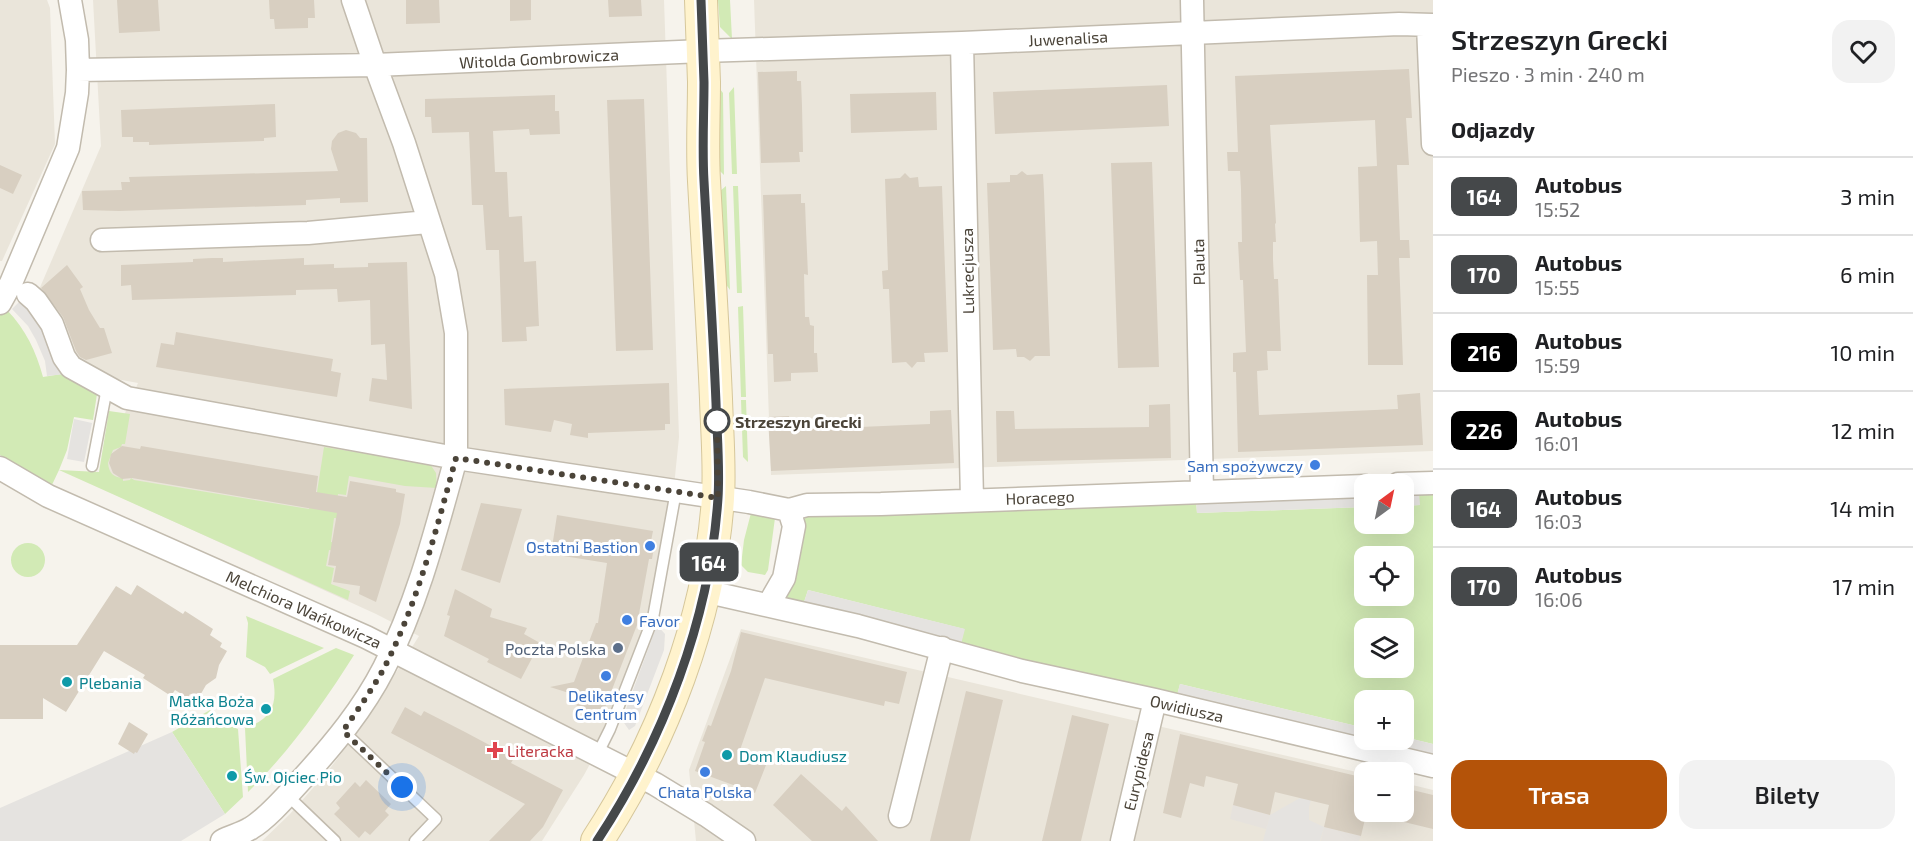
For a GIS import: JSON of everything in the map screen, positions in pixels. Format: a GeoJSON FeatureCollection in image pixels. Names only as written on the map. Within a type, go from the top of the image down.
{"type":"FeatureCollection","features":[{"type":"Feature","properties":{"kind":"street"},"geometry":{"type":"LineString","coordinates":[[0,303],[11,283],[68,148],[77,93],[78,70],[77,40],[70,0]]}},
{"type":"Feature","properties":{"kind":"street"},"geometry":{"type":"LineString","coordinates":[[224,841],[251,829],[287,795],[343,731],[364,701],[393,650],[411,609],[429,556],[456,458],[456,333],[446,273],[404,143],[353,0]]}},
{"type":"Feature","properties":{"kind":"street"},"geometry":{"type":"LineString","coordinates":[[597,841],[635,775],[676,686],[704,591],[714,534],[719,464],[704,179],[701,0]]}},
{"type":"Feature","properties":{"kind":"street","name":"Plauta"},"geometry":{"type":"LineString","coordinates":[[1192,0],[1202,492]]}},
{"type":"Feature","properties":{"kind":"street","name":"Juwenalisa"},"geometry":{"type":"LineString","coordinates":[[703,51],[962,43],[1399,24],[1430,25]]}},
{"type":"Feature","properties":{"kind":"street"},"geometry":{"type":"LineString","coordinates":[[1430,25],[1433,144]]}},
{"type":"Feature","properties":{"kind":"street","name":"Lukrecjusza"},"geometry":{"type":"LineString","coordinates":[[962,43],[972,500]]}},
{"type":"Feature","properties":{"kind":"street","name":"Witolda Gombrowicza"},"geometry":{"type":"LineString","coordinates":[[78,70],[375,65],[703,51]]}},
{"type":"Feature","properties":{"kind":"street"},"geometry":{"type":"LineString","coordinates":[[102,240],[308,233],[428,222]]}},
{"type":"Feature","properties":{"kind":"street"},"geometry":{"type":"LineString","coordinates":[[28,294],[36,301],[52,324],[64,357],[71,367],[127,398],[456,458],[718,498]]}},
{"type":"Feature","properties":{"kind":"street","name":"Melchiora Wańkowicza"},"geometry":{"type":"LineString","coordinates":[[0,468],[48,496],[393,650],[635,775],[706,815],[744,841]]}},
{"type":"Feature","properties":{"kind":"street"},"geometry":{"type":"LineString","coordinates":[[1414,484],[1433,483]]}},
{"type":"Feature","properties":{"kind":"street","name":"Horacego"},"geometry":{"type":"LineString","coordinates":[[718,498],[789,510],[807,505],[1354,486]]}},
{"type":"Feature","properties":{"kind":"street"},"geometry":{"type":"LineString","coordinates":[[769,604],[784,578],[794,526],[789,510]]}},
{"type":"Feature","properties":{"kind":"street","name":"Owidiusza"},"geometry":{"type":"LineString","coordinates":[[704,591],[769,604],[1022,671],[1433,766]]}},
{"type":"Feature","properties":{"kind":"street"},"geometry":{"type":"LineString","coordinates":[[900,816],[942,648]]}},
{"type":"Feature","properties":{"kind":"street","name":"Eurypidesa"},"geometry":{"type":"LineString","coordinates":[[1122,841],[1155,700]]}},
{"type":"Feature","properties":{"kind":"lane"},"geometry":{"type":"LineString","coordinates":[[92,466],[107,388]]}},
{"type":"Feature","properties":{"kind":"lane"},"geometry":{"type":"LineString","coordinates":[[597,755],[610,729],[653,618],[676,491]]}},
{"type":"Feature","properties":{"kind":"lane"},"geometry":{"type":"LineString","coordinates":[[343,731],[436,819],[415,841]]}},
{"type":"Feature","properties":{"kind":"lane"},"geometry":{"type":"LineString","coordinates":[[287,795],[335,841]]}},
{"type":"Feature","properties":{"kind":"shaded area"},"geometry":{"type":"Polygon","coordinates":[[[0,0],[47,0],[50,8],[55,144],[2,261],[0,261],[0,0]]]}},
{"type":"Feature","properties":{"kind":"shaded area"},"geometry":{"type":"Polygon","coordinates":[[[93,0],[664,0],[679,437],[671,516],[648,625],[603,740],[584,775],[542,841],[262,841],[290,814],[328,771],[363,725],[419,636],[376,614],[94,485],[138,383],[73,371],[38,292],[101,146],[93,0]]]}},
{"type":"Feature","properties":{"kind":"shaded area"},"geometry":{"type":"Polygon","coordinates":[[[754,0],[1433,0],[1433,451],[771,475],[754,0]]]}},
{"type":"Feature","properties":{"kind":"shaded area"},"geometry":{"type":"Polygon","coordinates":[[[24,297],[36,310],[65,374],[47,376],[45,361],[36,340],[28,326],[12,309],[24,297]]]}},
{"type":"Feature","properties":{"kind":"shaded area"},"geometry":{"type":"Polygon","coordinates":[[[74,419],[92,423],[84,462],[67,459],[74,419]]]}},
{"type":"Feature","properties":{"kind":"shaded area"},"geometry":{"type":"Polygon","coordinates":[[[1414,493],[1419,493],[1420,505],[1414,505],[1414,493]]]}},
{"type":"Feature","properties":{"kind":"shaded area"},"geometry":{"type":"Polygon","coordinates":[[[1354,495],[1354,507],[1197,513],[1196,501],[1354,495]]]}},
{"type":"Feature","properties":{"kind":"shaded area"},"geometry":{"type":"Polygon","coordinates":[[[808,590],[965,629],[961,644],[804,602],[808,590]]]}},
{"type":"Feature","properties":{"kind":"shaded area"},"geometry":{"type":"Polygon","coordinates":[[[657,625],[665,634],[664,650],[635,726],[629,730],[622,720],[657,625]]]}},
{"type":"Feature","properties":{"kind":"shaded area"},"geometry":{"type":"Polygon","coordinates":[[[741,629],[1354,771],[1354,822],[1414,822],[1414,785],[1433,790],[1433,841],[696,841],[689,770],[741,629]]]}},
{"type":"Feature","properties":{"kind":"shaded area"},"geometry":{"type":"Polygon","coordinates":[[[1180,684],[1354,725],[1354,741],[1176,699],[1180,684]]]}},
{"type":"Feature","properties":{"kind":"shaded area"},"geometry":{"type":"Polygon","coordinates":[[[172,732],[225,814],[181,841],[0,841],[0,808],[172,732]]]}},
{"type":"Feature","properties":{"kind":"shaded area"},"geometry":{"type":"Polygon","coordinates":[[[1414,739],[1433,744],[1433,759],[1394,750],[1414,750],[1414,739]]]}},
{"type":"Feature","properties":{"kind":"shaded area"},"geometry":{"type":"Polygon","coordinates":[[[1300,798],[1311,800],[1309,820],[1324,827],[1320,841],[1263,841],[1270,815],[1300,798]]]}},
{"type":"Feature","properties":{"kind":"shaded area"},"geometry":{"type":"Polygon","coordinates":[[[1233,805],[1270,815],[1266,829],[1230,819],[1233,805]]]}},
{"type":"Feature","properties":{"kind":"shaded area"},"geometry":{"type":"Polygon","coordinates":[[[1324,827],[1361,836],[1359,841],[1321,841],[1324,827]]]}},
{"type":"Feature","properties":{"kind":"green space"},"geometry":{"type":"Polygon","coordinates":[[[718,0],[730,0],[732,39],[720,27],[718,0]]]}},
{"type":"Feature","properties":{"kind":"green space"},"geometry":{"type":"Polygon","coordinates":[[[734,87],[737,174],[732,174],[729,93],[734,87]]]}},
{"type":"Feature","properties":{"kind":"green space"},"geometry":{"type":"Polygon","coordinates":[[[720,89],[723,93],[724,175],[719,170],[720,89]]]}},
{"type":"Feature","properties":{"kind":"green space"},"geometry":{"type":"Polygon","coordinates":[[[726,186],[730,290],[725,283],[720,191],[726,186]]]}},
{"type":"Feature","properties":{"kind":"green space"},"geometry":{"type":"Polygon","coordinates":[[[733,186],[738,186],[742,293],[737,293],[733,186]]]}},
{"type":"Feature","properties":{"kind":"green space"},"geometry":{"type":"Polygon","coordinates":[[[743,306],[746,397],[741,397],[738,307],[743,306]]]}},
{"type":"Feature","properties":{"kind":"green space"},"geometry":{"type":"Polygon","coordinates":[[[7,310],[20,325],[29,341],[43,377],[67,373],[97,394],[93,420],[74,417],[67,450],[51,487],[0,455],[0,315],[7,310]]]}},
{"type":"Feature","properties":{"kind":"green space"},"geometry":{"type":"Polygon","coordinates":[[[741,400],[746,400],[748,462],[743,457],[741,400]]]}},
{"type":"Feature","properties":{"kind":"green space"},"geometry":{"type":"Polygon","coordinates":[[[109,411],[130,414],[125,444],[113,450],[108,463],[112,474],[123,478],[123,481],[131,478],[309,509],[310,505],[315,505],[324,447],[430,464],[436,473],[437,488],[405,486],[349,476],[346,495],[338,494],[336,510],[342,519],[334,518],[331,542],[338,543],[337,551],[329,550],[326,566],[334,568],[331,584],[350,591],[348,600],[59,470],[99,472],[109,411]]]}},
{"type":"Feature","properties":{"kind":"green space"},"geometry":{"type":"Polygon","coordinates":[[[1433,492],[1433,744],[1414,739],[1414,690],[1354,690],[1354,725],[1180,684],[1176,699],[960,648],[964,629],[808,590],[804,602],[785,600],[798,571],[805,517],[809,515],[1196,500],[1197,513],[1354,507],[1354,534],[1414,534],[1414,505],[1419,505],[1419,493],[1433,492]]]}},
{"type":"Feature","properties":{"kind":"green space"},"geometry":{"type":"Polygon","coordinates":[[[751,513],[775,518],[768,570],[765,575],[748,572],[741,565],[751,513]]]}},
{"type":"Feature","properties":{"kind":"green space"},"geometry":{"type":"Polygon","coordinates":[[[28,543],[40,548],[45,560],[40,572],[28,577],[16,572],[11,560],[16,548],[28,543]]]}},
{"type":"Feature","properties":{"kind":"green space"},"geometry":{"type":"Polygon","coordinates":[[[246,616],[324,648],[270,674],[265,667],[246,657],[248,623],[246,616]]]}},
{"type":"Feature","properties":{"kind":"green space"},"geometry":{"type":"Polygon","coordinates":[[[336,648],[354,655],[305,726],[248,792],[245,728],[261,721],[271,710],[274,696],[273,679],[336,648]]]}},
{"type":"Feature","properties":{"kind":"green space"},"geometry":{"type":"Polygon","coordinates":[[[210,710],[220,722],[238,729],[243,797],[225,814],[172,732],[210,710]]]}},
{"type":"Feature","properties":{"kind":"building"},"geometry":{"type":"Polygon","coordinates":[[[117,0],[158,0],[160,31],[119,33],[117,0]]]}},
{"type":"Feature","properties":{"kind":"building"},"geometry":{"type":"Polygon","coordinates":[[[269,0],[314,0],[315,18],[308,18],[308,28],[275,29],[274,19],[270,19],[269,0]]]}},
{"type":"Feature","properties":{"kind":"building"},"geometry":{"type":"Polygon","coordinates":[[[406,0],[439,0],[440,23],[406,24],[406,0]]]}},
{"type":"Feature","properties":{"kind":"building"},"geometry":{"type":"Polygon","coordinates":[[[510,0],[531,0],[531,20],[510,21],[510,0]]]}},
{"type":"Feature","properties":{"kind":"building"},"geometry":{"type":"Polygon","coordinates":[[[608,0],[641,0],[642,16],[609,17],[608,0]]]}},
{"type":"Feature","properties":{"kind":"building"},"geometry":{"type":"Polygon","coordinates":[[[1409,69],[1412,118],[1406,118],[1409,165],[1397,165],[1400,240],[1409,240],[1410,258],[1399,258],[1403,365],[1368,365],[1367,275],[1378,275],[1377,241],[1360,242],[1358,167],[1377,166],[1375,120],[1270,125],[1276,223],[1273,260],[1274,279],[1278,279],[1281,351],[1267,351],[1268,370],[1257,371],[1259,415],[1398,409],[1397,395],[1420,393],[1423,445],[1238,452],[1236,372],[1233,372],[1233,353],[1246,352],[1243,280],[1240,280],[1238,242],[1242,242],[1240,171],[1228,171],[1227,152],[1238,152],[1235,76],[1409,69]]]}},
{"type":"Feature","properties":{"kind":"building"},"geometry":{"type":"Polygon","coordinates":[[[797,71],[797,81],[801,81],[802,106],[803,152],[799,152],[800,162],[761,163],[758,72],[797,71]]]}},
{"type":"Feature","properties":{"kind":"building"},"geometry":{"type":"Polygon","coordinates":[[[1167,85],[1169,126],[995,134],[993,92],[1167,85]]]}},
{"type":"Feature","properties":{"kind":"building"},"geometry":{"type":"Polygon","coordinates":[[[936,92],[937,130],[851,133],[850,94],[936,92]]]}},
{"type":"Feature","properties":{"kind":"building"},"geometry":{"type":"Polygon","coordinates":[[[555,95],[555,111],[559,111],[560,134],[530,135],[529,129],[493,131],[495,172],[507,172],[509,217],[522,216],[524,262],[536,261],[539,326],[526,327],[527,341],[502,342],[499,250],[486,250],[483,205],[472,205],[469,132],[432,133],[431,117],[425,117],[425,99],[555,95]]]}},
{"type":"Feature","properties":{"kind":"building"},"geometry":{"type":"Polygon","coordinates":[[[644,99],[653,350],[616,351],[607,100],[644,99]]]}},
{"type":"Feature","properties":{"kind":"building"},"geometry":{"type":"Polygon","coordinates":[[[275,104],[276,137],[264,138],[264,141],[149,145],[149,142],[133,142],[133,137],[122,137],[121,110],[275,104]]]}},
{"type":"Feature","properties":{"kind":"building"},"geometry":{"type":"Polygon","coordinates":[[[346,130],[356,133],[360,138],[367,138],[368,202],[340,203],[340,198],[306,200],[306,205],[119,211],[83,210],[82,191],[122,190],[121,182],[130,182],[129,177],[338,171],[331,149],[332,141],[338,133],[346,130]]]}},
{"type":"Feature","properties":{"kind":"building"},"geometry":{"type":"Polygon","coordinates":[[[1152,162],[1159,367],[1118,368],[1111,163],[1152,162]]]}},
{"type":"Feature","properties":{"kind":"building"},"geometry":{"type":"Polygon","coordinates":[[[0,165],[22,175],[13,194],[0,188],[0,165]]]}},
{"type":"Feature","properties":{"kind":"building"},"geometry":{"type":"Polygon","coordinates":[[[1022,171],[1027,175],[1043,174],[1044,192],[1050,356],[1035,356],[1030,361],[1024,357],[1017,357],[1016,349],[993,350],[987,183],[1010,182],[1010,175],[1017,175],[1022,171]]]}},
{"type":"Feature","properties":{"kind":"building"},"geometry":{"type":"Polygon","coordinates":[[[905,173],[910,178],[918,177],[919,187],[942,186],[948,352],[924,353],[925,362],[917,362],[912,368],[906,362],[892,363],[889,289],[883,289],[882,271],[888,270],[885,179],[900,178],[905,173]]]}},
{"type":"Feature","properties":{"kind":"building"},"geometry":{"type":"Polygon","coordinates":[[[801,194],[801,203],[805,203],[808,275],[804,274],[805,317],[809,317],[810,325],[814,326],[814,353],[817,353],[818,372],[791,373],[791,381],[774,382],[773,354],[768,354],[763,195],[801,194]]]}},
{"type":"Feature","properties":{"kind":"building"},"geometry":{"type":"Polygon","coordinates":[[[223,258],[223,262],[304,258],[304,265],[334,264],[334,268],[368,267],[368,263],[407,262],[412,409],[369,401],[372,378],[387,380],[385,344],[371,345],[370,300],[338,302],[337,289],[296,290],[296,295],[132,300],[131,285],[121,286],[121,265],[193,262],[193,259],[223,258]]]}},
{"type":"Feature","properties":{"kind":"building"},"geometry":{"type":"Polygon","coordinates":[[[67,265],[83,287],[80,289],[89,310],[100,328],[104,328],[112,353],[86,360],[80,357],[63,317],[41,288],[67,265]]]}},
{"type":"Feature","properties":{"kind":"building"},"geometry":{"type":"Polygon","coordinates":[[[176,332],[333,359],[331,371],[341,373],[337,397],[156,367],[161,343],[174,345],[176,332]]]}},
{"type":"Feature","properties":{"kind":"building"},"geometry":{"type":"Polygon","coordinates":[[[669,383],[670,424],[665,424],[665,430],[588,433],[588,438],[570,435],[572,424],[554,420],[551,432],[505,425],[504,389],[669,383]]]}},
{"type":"Feature","properties":{"kind":"building"},"geometry":{"type":"Polygon","coordinates":[[[1170,404],[1171,458],[997,462],[996,411],[1014,411],[1015,429],[1149,427],[1149,405],[1170,404]]]}},
{"type":"Feature","properties":{"kind":"building"},"geometry":{"type":"Polygon","coordinates":[[[951,410],[954,463],[771,471],[768,417],[789,416],[790,430],[930,424],[930,411],[951,410]]]}},
{"type":"Feature","properties":{"kind":"building"},"geometry":{"type":"Polygon","coordinates":[[[122,446],[140,449],[141,446],[318,476],[316,492],[347,497],[350,481],[396,489],[396,492],[405,494],[400,524],[376,602],[359,594],[360,586],[333,582],[336,566],[328,565],[337,513],[132,478],[122,479],[113,473],[109,463],[111,454],[122,446]]]}},
{"type":"Feature","properties":{"kind":"building"},"geometry":{"type":"Polygon","coordinates":[[[481,503],[522,509],[500,583],[461,570],[481,503]]]}},
{"type":"Feature","properties":{"kind":"building"},"geometry":{"type":"Polygon","coordinates":[[[557,515],[653,531],[651,541],[655,541],[652,559],[649,559],[637,625],[601,718],[566,700],[569,693],[550,687],[574,682],[596,623],[598,623],[607,563],[551,554],[557,515]]]}},
{"type":"Feature","properties":{"kind":"building"},"geometry":{"type":"Polygon","coordinates":[[[137,585],[183,614],[185,611],[213,629],[210,635],[222,643],[220,647],[227,651],[219,665],[216,678],[206,685],[198,699],[190,694],[188,698],[175,690],[171,696],[143,678],[145,675],[104,651],[66,712],[43,698],[43,719],[0,719],[0,645],[77,645],[116,586],[131,595],[137,585]]]}},
{"type":"Feature","properties":{"kind":"building"},"geometry":{"type":"Polygon","coordinates":[[[455,589],[492,609],[490,617],[527,628],[524,634],[540,643],[521,679],[487,662],[489,659],[444,636],[450,616],[447,615],[455,589]]]}},
{"type":"Feature","properties":{"kind":"building"},"geometry":{"type":"Polygon","coordinates":[[[741,632],[907,672],[899,704],[885,701],[884,706],[765,678],[740,750],[768,760],[755,793],[695,771],[705,742],[702,741],[708,725],[711,726],[731,671],[741,632]]]}},
{"type":"Feature","properties":{"kind":"building"},"geometry":{"type":"Polygon","coordinates":[[[966,691],[1003,700],[970,841],[930,841],[966,691]]]}},
{"type":"Feature","properties":{"kind":"building"},"geometry":{"type":"Polygon","coordinates":[[[405,707],[421,716],[424,711],[465,732],[514,758],[511,763],[563,790],[543,827],[530,841],[489,841],[525,804],[391,733],[405,707]]]}},
{"type":"Feature","properties":{"kind":"building"},"geometry":{"type":"Polygon","coordinates":[[[1072,715],[1109,724],[1081,841],[1042,841],[1072,715]]]}},
{"type":"Feature","properties":{"kind":"building"},"geometry":{"type":"Polygon","coordinates":[[[129,722],[148,734],[137,753],[134,754],[118,744],[129,722]]]}},
{"type":"Feature","properties":{"kind":"building"},"geometry":{"type":"Polygon","coordinates":[[[1180,734],[1354,775],[1354,822],[1364,822],[1361,836],[1324,827],[1329,805],[1275,792],[1270,815],[1233,805],[1238,784],[1206,776],[1204,787],[1190,783],[1181,818],[1163,813],[1180,734]]]}},
{"type":"Feature","properties":{"kind":"building"},"geometry":{"type":"Polygon","coordinates":[[[801,774],[842,811],[846,806],[878,841],[812,841],[773,805],[801,774]]]}},
{"type":"Feature","properties":{"kind":"building"},"geometry":{"type":"Polygon","coordinates":[[[366,780],[391,804],[385,811],[389,815],[370,835],[365,831],[359,838],[334,814],[340,808],[336,803],[355,782],[360,787],[366,780]]]}},
{"type":"Feature","properties":{"kind":"building"},"geometry":{"type":"Polygon","coordinates":[[[1414,790],[1433,795],[1433,829],[1404,822],[1414,822],[1414,790]]]}},
{"type":"Feature","properties":{"kind":"bus line","name":"164"},"geometry":{"type":"LineString","coordinates":[[597,841],[622,801],[676,686],[697,620],[707,578],[716,522],[719,464],[704,179],[701,0]]}},
{"type":"Feature","properties":{"kind":"place","name":"Strzeszyn Grecki"},"geometry":{"type":"Point","coordinates":[717,421]}},
{"type":"Feature","properties":{"kind":"place","name":"Sam spożywczy"},"geometry":{"type":"Point","coordinates":[1315,465]}},
{"type":"Feature","properties":{"kind":"place","name":"Ostatni Bastion"},"geometry":{"type":"Point","coordinates":[650,546]}},
{"type":"Feature","properties":{"kind":"place","name":"Favor"},"geometry":{"type":"Point","coordinates":[627,620]}},
{"type":"Feature","properties":{"kind":"place","name":"Poczta Polska"},"geometry":{"type":"Point","coordinates":[618,648]}},
{"type":"Feature","properties":{"kind":"place","name":"Delikatesy Centrum"},"geometry":{"type":"Point","coordinates":[606,676]}},
{"type":"Feature","properties":{"kind":"place","name":"Plebania"},"geometry":{"type":"Point","coordinates":[67,682]}},
{"type":"Feature","properties":{"kind":"place","name":"Matka Boża Różańcowa"},"geometry":{"type":"Point","coordinates":[266,709]}},
{"type":"Feature","properties":{"kind":"place","name":"Literacka"},"geometry":{"type":"Point","coordinates":[495,750]}},
{"type":"Feature","properties":{"kind":"place","name":"Dom Klaudiusz"},"geometry":{"type":"Point","coordinates":[727,755]}},
{"type":"Feature","properties":{"kind":"place","name":"Chata Polska"},"geometry":{"type":"Point","coordinates":[705,772]}},
{"type":"Feature","properties":{"kind":"place","name":"Św. Ojciec Pio"},"geometry":{"type":"Point","coordinates":[232,776]}},
{"type":"Feature","properties":{"kind":"route"},"geometry":{"type":"LineString","coordinates":[[402,787],[343,731],[382,670],[411,609],[429,556],[456,458],[718,498],[717,421]]}}]}
